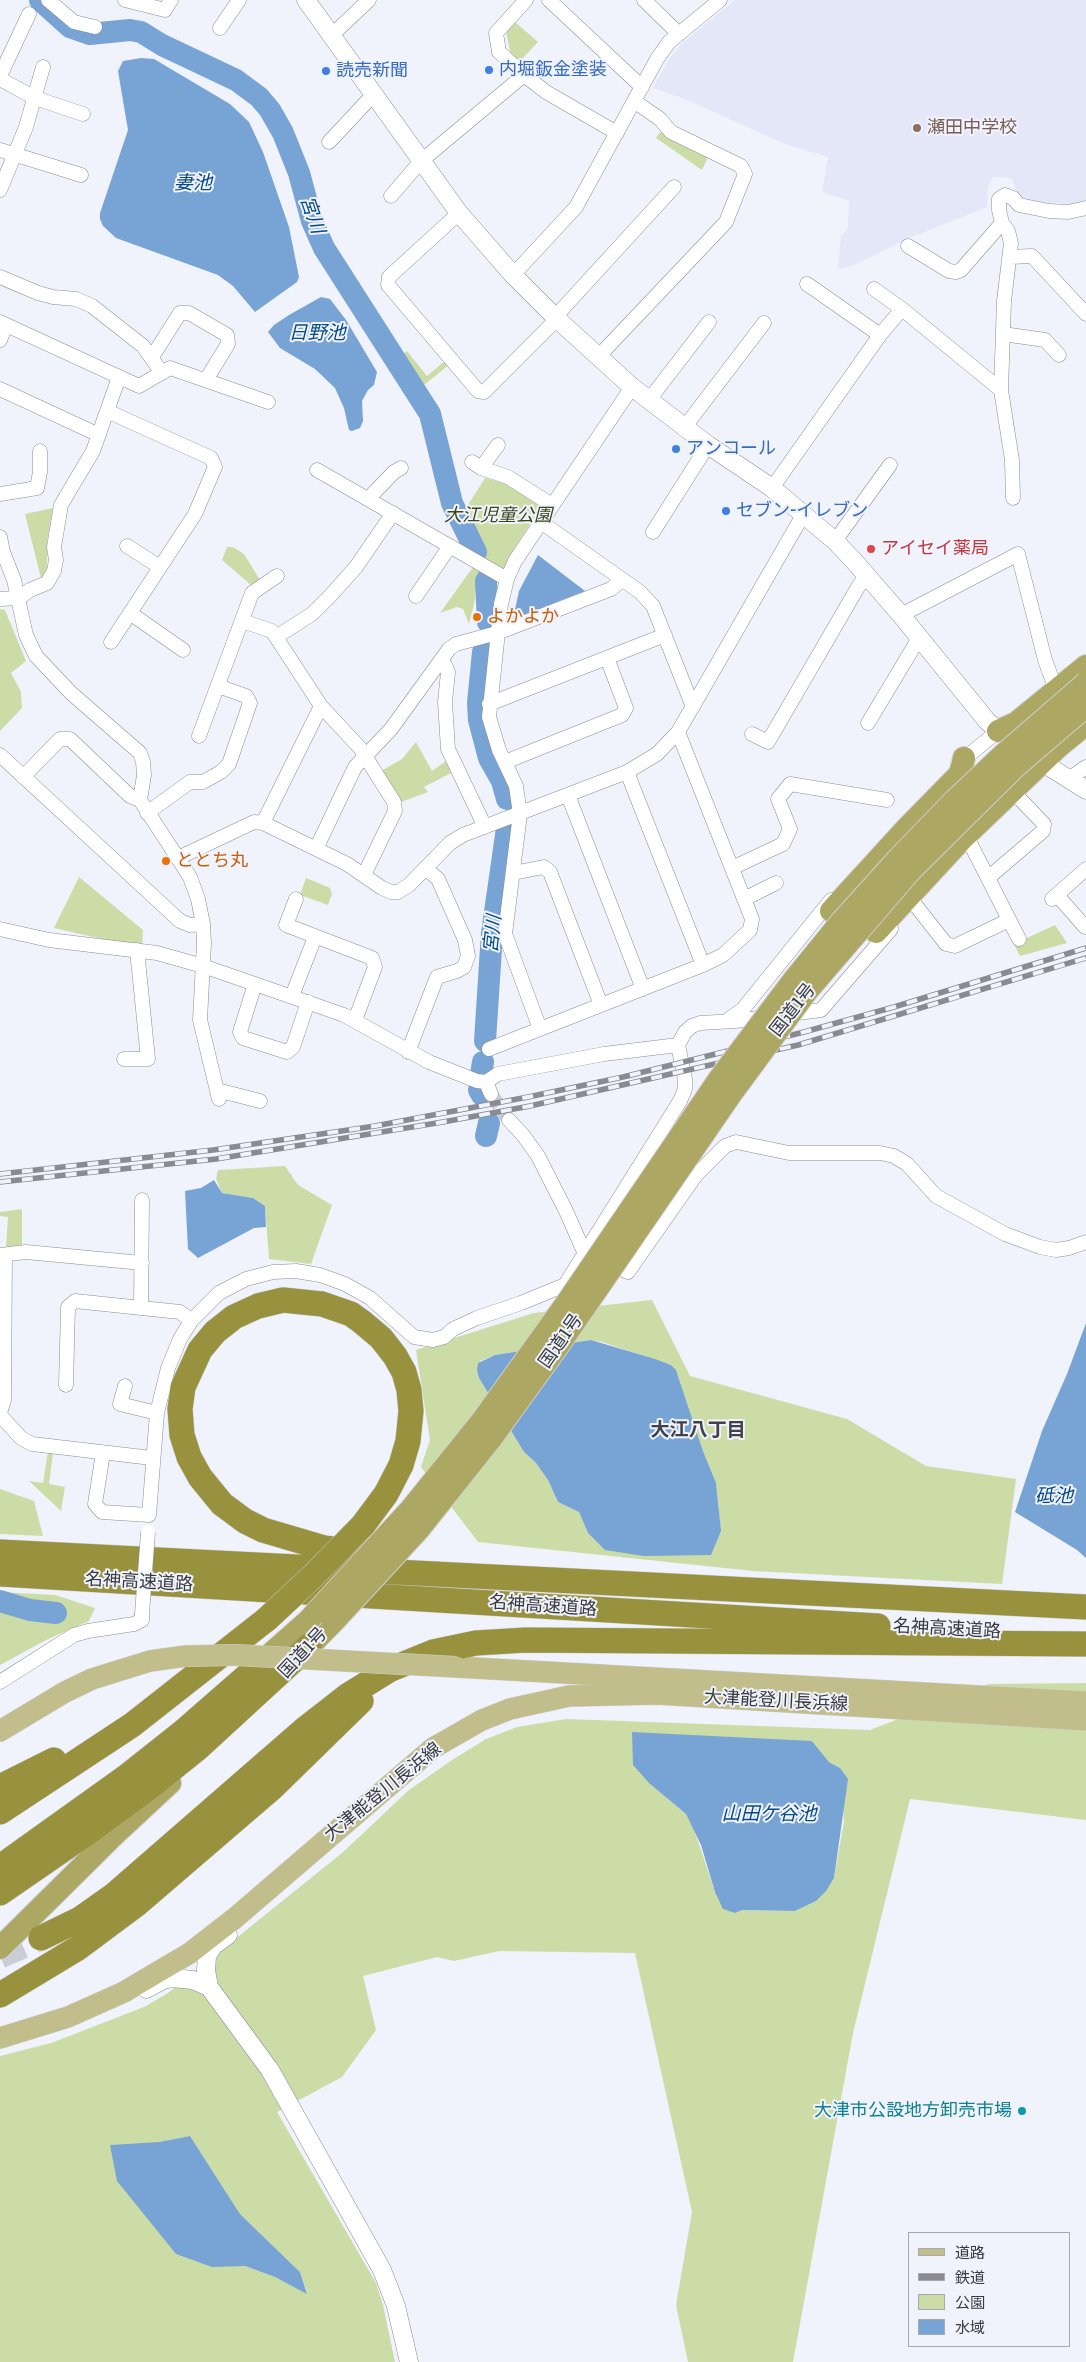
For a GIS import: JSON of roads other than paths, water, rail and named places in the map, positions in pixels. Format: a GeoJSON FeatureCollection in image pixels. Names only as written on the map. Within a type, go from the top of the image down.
{"type":"FeatureCollection","features":[{"type":"Feature","properties":{"kind":"highway"},"geometry":{"type":"LineString","coordinates":[[998,731],[1016,723],[1086,666]]}},
{"type":"Feature","properties":{"kind":"highway","name":"国道1号"},"geometry":{"type":"LineString","coordinates":[[0,1852],[83,1800],[262,1662],[308,1621],[411,1509],[470,1436],[566,1304],[654,1174],[771,1011],[841,922],[955,800],[1004,754],[1086,683]]}},
{"type":"Feature","properties":{"kind":"highway","name":"国道1号"},"geometry":{"type":"LineString","coordinates":[[0,1948],[113,1836],[242,1718],[419,1529],[490,1440],[691,1166],[770,1039],[807,992],[873,912],[910,871],[1015,767],[1086,706]]}},
{"type":"Feature","properties":{"kind":"highway"},"geometry":{"type":"LineString","coordinates":[[691,1166],[743,1097],[876,932],[962,839],[1038,766],[1086,724]]}},
{"type":"Feature","properties":{"kind":"highway"},"geometry":{"type":"LineString","coordinates":[[654,1174],[708,1074],[775,979],[831,911],[906,828],[960,774],[964,758]]}},
{"type":"Feature","properties":{"kind":"highway"},"geometry":{"type":"LineString","coordinates":[[0,1787],[121,1724],[192,1665],[267,1619],[313,1576],[363,1525],[386,1494],[401,1465],[408,1442],[411,1411],[409,1390],[404,1372],[395,1356],[381,1338],[351,1314],[322,1304],[283,1300],[258,1306],[234,1317],[215,1332],[193,1362],[183,1387],[180,1420],[185,1447],[200,1477],[222,1504],[245,1520],[286,1538],[353,1553],[474,1563],[681,1587]]}},
{"type":"Feature","properties":{"kind":"highway","name":"名神高速道路"},"geometry":{"type":"LineString","coordinates":[[0,1552],[1086,1607]]}},
{"type":"Feature","properties":{"kind":"highway","name":"名神高速道路"},"geometry":{"type":"LineString","coordinates":[[0,1574],[272,1589],[721,1618],[1086,1636]]}},
{"type":"Feature","properties":{"kind":"highway"},"geometry":{"type":"LineString","coordinates":[[0,1995],[78,1948],[137,1904],[272,1788],[365,1698],[382,1684],[417,1662],[456,1657],[498,1640],[1086,1644]]}},
{"type":"Feature","properties":{"kind":"highway"},"geometry":{"type":"LineString","coordinates":[[0,1892],[90,1832],[147,1789],[205,1742],[309,1646]]}},
{"type":"Feature","properties":{"kind":"highway"},"geometry":{"type":"LineString","coordinates":[[41,1938],[80,1919],[114,1896],[312,1723],[346,1696],[397,1666],[433,1652],[456,1657]]}},
{"type":"Feature","properties":{"kind":"highway"},"geometry":{"type":"LineString","coordinates":[[0,1867],[126,1777],[184,1731],[262,1662]]}},
{"type":"Feature","properties":{"kind":"highway"},"geometry":{"type":"LineString","coordinates":[[0,1812],[132,1725],[192,1665]]}},
{"type":"Feature","properties":{"kind":"main road","name":"大津能登川長浜線"},"geometry":{"type":"LineString","coordinates":[[0,1731],[65,1692],[92,1679],[150,1661],[192,1665],[246,1656],[456,1657],[1086,1702]]}},
{"type":"Feature","properties":{"kind":"main road","name":"大津能登川長浜線"},"geometry":{"type":"LineString","coordinates":[[0,2038],[68,2017],[103,2002],[124,1992],[190,1952],[265,1892],[433,1748],[482,1720],[510,1709],[569,1696],[657,1694],[1086,1720]]}},
{"type":"Feature","properties":{"kind":"street"},"geometry":{"type":"LineString","coordinates":[[48,0],[74,22],[95,27]]}},
{"type":"Feature","properties":{"kind":"street"},"geometry":{"type":"LineString","coordinates":[[126,0],[165,10],[171,0]]}},
{"type":"Feature","properties":{"kind":"street"},"geometry":{"type":"LineString","coordinates":[[220,28],[239,0]]}},
{"type":"Feature","properties":{"kind":"street"},"geometry":{"type":"LineString","coordinates":[[306,0],[420,162],[459,213],[513,275],[556,318],[632,387],[684,428],[772,488],[835,542],[868,575],[987,721],[1038,766],[1059,772],[1086,790]]}},
{"type":"Feature","properties":{"kind":"street"},"geometry":{"type":"LineString","coordinates":[[331,36],[369,0]]}},
{"type":"Feature","properties":{"kind":"street"},"geometry":{"type":"LineString","coordinates":[[526,0],[496,33],[499,52],[546,92],[617,133]]}},
{"type":"Feature","properties":{"kind":"street"},"geometry":{"type":"LineString","coordinates":[[549,0],[642,87]]}},
{"type":"Feature","properties":{"kind":"street"},"geometry":{"type":"LineString","coordinates":[[644,0],[679,34]]}},
{"type":"Feature","properties":{"kind":"street"},"geometry":{"type":"LineString","coordinates":[[513,275],[576,207],[661,53],[669,42],[720,0]]}},
{"type":"Feature","properties":{"kind":"street"},"geometry":{"type":"LineString","coordinates":[[29,14],[0,78],[35,98],[83,114]]}},
{"type":"Feature","properties":{"kind":"street"},"geometry":{"type":"LineString","coordinates":[[0,190],[35,98],[43,67]]}},
{"type":"Feature","properties":{"kind":"street"},"geometry":{"type":"LineString","coordinates":[[391,196],[420,162],[524,75]]}},
{"type":"Feature","properties":{"kind":"street"},"geometry":{"type":"LineString","coordinates":[[329,142],[373,95]]}},
{"type":"Feature","properties":{"kind":"street"},"geometry":{"type":"LineString","coordinates":[[598,357],[726,222],[745,174],[741,166],[671,132],[660,119],[634,101]]}},
{"type":"Feature","properties":{"kind":"street"},"geometry":{"type":"LineString","coordinates":[[0,150],[14,156],[81,175]]}},
{"type":"Feature","properties":{"kind":"street"},"geometry":{"type":"LineString","coordinates":[[459,213],[389,277],[388,286],[478,391],[484,392],[556,318],[674,187]]}},
{"type":"Feature","properties":{"kind":"street"},"geometry":{"type":"LineString","coordinates":[[1013,498],[1012,460],[1001,390],[1004,301],[1010,243],[1008,231],[1002,223],[998,210],[999,199],[1006,196],[1013,198],[1019,205],[1030,208],[1068,212],[1086,208]]}},
{"type":"Feature","properties":{"kind":"street"},"geometry":{"type":"LineString","coordinates":[[908,246],[949,271],[956,272],[961,270],[1002,223]]}},
{"type":"Feature","properties":{"kind":"street"},"geometry":{"type":"LineString","coordinates":[[1010,257],[1032,256],[1086,314]]}},
{"type":"Feature","properties":{"kind":"street"},"geometry":{"type":"LineString","coordinates":[[0,277],[38,294],[76,299],[92,306],[128,332],[143,346],[162,373]]}},
{"type":"Feature","properties":{"kind":"street"},"geometry":{"type":"LineString","coordinates":[[807,284],[880,335]]}},
{"type":"Feature","properties":{"kind":"street"},"geometry":{"type":"LineString","coordinates":[[874,290],[902,309],[1001,390]]}},
{"type":"Feature","properties":{"kind":"street"},"geometry":{"type":"LineString","coordinates":[[772,488],[880,335],[902,309]]}},
{"type":"Feature","properties":{"kind":"street"},"geometry":{"type":"LineString","coordinates":[[152,357],[180,313],[189,313],[227,336],[228,344],[206,380]]}},
{"type":"Feature","properties":{"kind":"street"},"geometry":{"type":"LineString","coordinates":[[649,400],[710,322]]}},
{"type":"Feature","properties":{"kind":"street"},"geometry":{"type":"LineString","coordinates":[[0,340],[3,323],[139,386],[170,368],[268,402]]}},
{"type":"Feature","properties":{"kind":"street"},"geometry":{"type":"LineString","coordinates":[[684,428],[764,323]]}},
{"type":"Feature","properties":{"kind":"street"},"geometry":{"type":"LineString","coordinates":[[1003,334],[1045,340],[1059,356]]}},
{"type":"Feature","properties":{"kind":"street"},"geometry":{"type":"LineString","coordinates":[[0,599],[19,598],[30,590],[47,583],[54,571],[56,528],[61,505],[99,436],[119,377]]}},
{"type":"Feature","properties":{"kind":"street"},"geometry":{"type":"LineString","coordinates":[[540,1029],[505,934],[520,814],[516,786],[489,717],[497,633],[507,579],[515,561],[632,387]]}},
{"type":"Feature","properties":{"kind":"street"},"geometry":{"type":"LineString","coordinates":[[0,389],[99,436]]}},
{"type":"Feature","properties":{"kind":"street"},"geometry":{"type":"LineString","coordinates":[[107,411],[211,458],[214,467],[195,514],[111,642]]}},
{"type":"Feature","properties":{"kind":"street"},"geometry":{"type":"LineString","coordinates":[[498,445],[477,465],[508,477],[552,505]]}},
{"type":"Feature","properties":{"kind":"street"},"geometry":{"type":"LineString","coordinates":[[653,532],[708,445]]}},
{"type":"Feature","properties":{"kind":"street"},"geometry":{"type":"LineString","coordinates":[[0,494],[37,488],[40,472],[40,451]]}},
{"type":"Feature","properties":{"kind":"street"},"geometry":{"type":"LineString","coordinates":[[835,542],[890,465]]}},
{"type":"Feature","properties":{"kind":"street"},"geometry":{"type":"LineString","coordinates":[[368,499],[401,468]]}},
{"type":"Feature","properties":{"kind":"street"},"geometry":{"type":"LineString","coordinates":[[317,470],[507,579]]}},
{"type":"Feature","properties":{"kind":"street"},"geometry":{"type":"LineString","coordinates":[[276,637],[312,614],[330,596],[356,567],[393,513]]}},
{"type":"Feature","properties":{"kind":"street"},"geometry":{"type":"LineString","coordinates":[[178,858],[254,822],[263,823],[364,875],[382,888],[391,892],[398,892],[409,885],[450,843],[485,827],[627,772],[657,754],[678,732],[803,515]]}},
{"type":"Feature","properties":{"kind":"street"},"geometry":{"type":"LineString","coordinates":[[541,522],[640,592],[653,606],[693,707]]}},
{"type":"Feature","properties":{"kind":"street"},"geometry":{"type":"LineString","coordinates":[[0,542],[19,598],[26,635],[36,656],[71,693],[140,753],[144,775],[140,800],[190,877],[198,899],[203,924],[200,1020],[218,1095],[260,1101]]}},
{"type":"Feature","properties":{"kind":"street"},"geometry":{"type":"LineString","coordinates":[[127,546],[160,567]]}},
{"type":"Feature","properties":{"kind":"street"},"geometry":{"type":"LineString","coordinates":[[416,596],[450,546]]}},
{"type":"Feature","properties":{"kind":"street"},"geometry":{"type":"LineString","coordinates":[[901,614],[1018,554],[1045,660],[1056,690]]}},
{"type":"Feature","properties":{"kind":"street"},"geometry":{"type":"LineString","coordinates":[[752,734],[768,742],[858,587],[868,575]]}},
{"type":"Feature","properties":{"kind":"street"},"geometry":{"type":"LineString","coordinates":[[199,736],[252,593],[277,576]]}},
{"type":"Feature","properties":{"kind":"street"},"geometry":{"type":"LineString","coordinates":[[316,849],[355,767],[392,729],[450,649],[456,644],[497,633],[611,589],[622,580]]}},
{"type":"Feature","properties":{"kind":"street"},"geometry":{"type":"LineString","coordinates":[[130,613],[183,650]]}},
{"type":"Feature","properties":{"kind":"street"},"geometry":{"type":"LineString","coordinates":[[242,621],[272,631],[320,706],[365,757],[394,802],[395,811],[364,875]]}},
{"type":"Feature","properties":{"kind":"street"},"geometry":{"type":"LineString","coordinates":[[489,704],[665,635]]}},
{"type":"Feature","properties":{"kind":"street"},"geometry":{"type":"LineString","coordinates":[[868,723],[919,638]]}},
{"type":"Feature","properties":{"kind":"street"},"geometry":{"type":"LineString","coordinates":[[505,762],[622,715],[626,708],[607,658]]}},
{"type":"Feature","properties":{"kind":"street"},"geometry":{"type":"LineString","coordinates":[[442,659],[448,672],[445,702],[448,749],[485,827]]}},
{"type":"Feature","properties":{"kind":"street"},"geometry":{"type":"LineString","coordinates":[[147,813],[190,782],[203,782],[221,772],[229,764],[250,703],[246,696],[218,686]]}},
{"type":"Feature","properties":{"kind":"street"},"geometry":{"type":"LineString","coordinates":[[263,823],[320,706]]}},
{"type":"Feature","properties":{"kind":"street"},"geometry":{"type":"LineString","coordinates":[[728,1020],[743,1009],[850,877],[938,782],[998,731]]}},
{"type":"Feature","properties":{"kind":"street"},"geometry":{"type":"LineString","coordinates":[[489,1049],[703,965],[723,955],[750,930],[752,919],[678,732]]}},
{"type":"Feature","properties":{"kind":"street"},"geometry":{"type":"LineString","coordinates":[[23,776],[60,739],[70,739],[130,796],[140,800]]}},
{"type":"Feature","properties":{"kind":"street"},"geometry":{"type":"LineString","coordinates":[[0,755],[180,921],[190,925],[203,924]]}},
{"type":"Feature","properties":{"kind":"street"},"geometry":{"type":"LineString","coordinates":[[0,1682],[74,1636],[88,1631],[134,1624],[142,1620],[152,1458],[157,1413],[168,1368],[180,1339],[190,1321],[219,1293],[246,1279],[273,1272],[296,1271],[320,1275],[345,1284],[370,1298],[414,1337],[433,1340],[444,1337],[453,1329],[477,1318],[520,1303],[565,1284],[653,1148],[680,1101],[685,1089],[685,1079],[678,1045],[681,1037],[692,1026],[710,1021],[735,1021],[821,1010],[913,902],[1032,782],[1038,766]]}},
{"type":"Feature","properties":{"kind":"street"},"geometry":{"type":"LineString","coordinates":[[1069,779],[1086,767]]}},
{"type":"Feature","properties":{"kind":"street"},"geometry":{"type":"LineString","coordinates":[[627,772],[703,965]]}},
{"type":"Feature","properties":{"kind":"street"},"geometry":{"type":"LineString","coordinates":[[732,868],[783,844],[790,829],[778,799],[790,784],[859,790],[887,800]]}},
{"type":"Feature","properties":{"kind":"street"},"geometry":{"type":"LineString","coordinates":[[568,795],[643,989]]}},
{"type":"Feature","properties":{"kind":"street"},"geometry":{"type":"LineString","coordinates":[[988,878],[1043,831],[1044,824],[1017,796]]}},
{"type":"Feature","properties":{"kind":"street"},"geometry":{"type":"LineString","coordinates":[[970,843],[1019,938]]}},
{"type":"Feature","properties":{"kind":"street"},"geometry":{"type":"LineString","coordinates":[[513,873],[544,867],[550,872],[601,1005]]}},
{"type":"Feature","properties":{"kind":"street"},"geometry":{"type":"LineString","coordinates":[[408,1052],[437,977],[442,974],[457,972],[464,967],[468,956],[465,940],[438,879],[425,868]]}},
{"type":"Feature","properties":{"kind":"street"},"geometry":{"type":"LineString","coordinates":[[1085,927],[1054,897],[1086,869]]}},
{"type":"Feature","properties":{"kind":"street"},"geometry":{"type":"LineString","coordinates":[[744,899],[776,883]]}},
{"type":"Feature","properties":{"kind":"street"},"geometry":{"type":"LineString","coordinates":[[296,899],[286,925],[372,958],[375,967],[355,1020]]}},
{"type":"Feature","properties":{"kind":"street"},"geometry":{"type":"LineString","coordinates":[[913,902],[946,944],[955,946],[1009,920]]}},
{"type":"Feature","properties":{"kind":"street"},"geometry":{"type":"LineString","coordinates":[[0,929],[49,940],[137,950],[203,966],[292,996],[355,1020],[408,1052],[477,1081],[489,1088],[498,1074],[604,1054],[678,1045]]}},
{"type":"Feature","properties":{"kind":"street"},"geometry":{"type":"LineString","coordinates":[[292,996],[315,937]]}},
{"type":"Feature","properties":{"kind":"street"},"geometry":{"type":"LineString","coordinates":[[124,1058],[148,1059],[137,950]]}},
{"type":"Feature","properties":{"kind":"street"},"geometry":{"type":"LineString","coordinates":[[256,984],[240,1032],[243,1038],[287,1052],[293,1047],[308,1002]]}},
{"type":"Feature","properties":{"kind":"street"},"geometry":{"type":"LineString","coordinates":[[509,1120],[524,1135],[538,1156],[585,1254],[628,1272],[691,1166],[725,1146],[736,1142],[789,1153],[880,1153],[894,1156],[907,1164],[936,1196],[1005,1234],[1040,1247],[1056,1250],[1086,1242]]}},
{"type":"Feature","properties":{"kind":"street"},"geometry":{"type":"LineString","coordinates":[[653,1148],[691,1166]]}},
{"type":"Feature","properties":{"kind":"street"},"geometry":{"type":"LineString","coordinates":[[142,1200],[142,1307]]}},
{"type":"Feature","properties":{"kind":"street"},"geometry":{"type":"LineString","coordinates":[[142,1263],[26,1252],[2,1255],[4,1400],[0,1414],[21,1438],[32,1444],[152,1458]]}},
{"type":"Feature","properties":{"kind":"street"},"geometry":{"type":"LineString","coordinates":[[66,1385],[68,1308],[74,1301],[180,1312],[190,1321]]}},
{"type":"Feature","properties":{"kind":"street"},"geometry":{"type":"LineString","coordinates":[[125,1386],[120,1404],[157,1413]]}},
{"type":"Feature","properties":{"kind":"street"},"geometry":{"type":"LineString","coordinates":[[103,1453],[95,1504],[102,1512],[149,1515]]}},
{"type":"Feature","properties":{"kind":"street"},"geometry":{"type":"LineString","coordinates":[[265,1892],[250,1914],[235,1930],[213,1946],[207,1956],[206,1970],[209,1987],[270,2070],[382,2270],[396,2306],[409,2362]]}},
{"type":"Feature","properties":{"kind":"street"},"geometry":{"type":"LineString","coordinates":[[103,2002],[127,1996],[172,1978],[192,1980],[209,1987]]}},
{"type":"Feature","properties":{"kind":"water","name":"妻池"},"geometry":{"type":"Polygon","coordinates":[[[141,58],[154,59],[230,104],[249,122],[263,152],[289,227],[299,277],[297,282],[255,312],[233,286],[218,275],[116,238],[103,226],[100,213],[128,130],[118,71],[123,61],[141,58]]]}},
{"type":"Feature","properties":{"kind":"water","name":"日野池"},"geometry":{"type":"Polygon","coordinates":[[[321,297],[330,299],[346,320],[377,372],[374,385],[368,390],[362,401],[363,421],[360,428],[352,431],[349,430],[344,408],[335,388],[315,369],[280,348],[268,332],[274,325],[289,315],[321,297]]]}},
{"type":"Feature","properties":{"kind":"water"},"geometry":{"type":"Polygon","coordinates":[[[538,555],[585,591],[513,619],[519,591],[538,555]]]}},
{"type":"Feature","properties":{"kind":"water"},"geometry":{"type":"Polygon","coordinates":[[[214,1180],[222,1193],[253,1198],[265,1206],[266,1227],[254,1228],[198,1258],[188,1249],[185,1191],[201,1188],[214,1180]]]}},
{"type":"Feature","properties":{"kind":"water","name":"砥池"},"geometry":{"type":"Polygon","coordinates":[[[1086,1323],[1086,1558],[1077,1550],[1015,1512],[1042,1431],[1067,1374],[1086,1323]]]}},
{"type":"Feature","properties":{"kind":"water"},"geometry":{"type":"Polygon","coordinates":[[[591,1340],[655,1359],[671,1365],[676,1370],[703,1451],[716,1483],[721,1531],[711,1555],[644,1556],[605,1550],[588,1533],[579,1512],[558,1502],[548,1480],[536,1463],[524,1452],[479,1378],[478,1363],[495,1355],[591,1340]]]}},
{"type":"Feature","properties":{"kind":"water","name":"山田ケ谷池"},"geometry":{"type":"Polygon","coordinates":[[[632,1732],[812,1741],[829,1762],[840,1768],[848,1779],[834,1878],[826,1891],[816,1901],[795,1911],[742,1910],[735,1913],[723,1909],[715,1892],[701,1845],[686,1814],[649,1783],[633,1765],[632,1732]]]}},
{"type":"Feature","properties":{"kind":"water"},"geometry":{"type":"Polygon","coordinates":[[[190,2136],[240,2214],[300,2272],[307,2294],[275,2277],[245,2266],[212,2267],[176,2254],[117,2181],[110,2145],[159,2142],[190,2136]]]}},
{"type":"Feature","properties":{"kind":"waterway","name":"宮川"},"geometry":{"type":"LineString","coordinates":[[40,0],[70,27],[90,34],[130,30],[141,32],[162,45],[236,80],[259,97],[270,110],[283,133],[299,173],[312,221],[324,248],[430,414],[452,503],[476,552]]}},
{"type":"Feature","properties":{"kind":"waterway","name":"宮川"},"geometry":{"type":"LineString","coordinates":[[486,581],[488,622]]}},
{"type":"Feature","properties":{"kind":"waterway","name":"宮川"},"geometry":{"type":"LineString","coordinates":[[483,652],[478,703],[479,720],[489,758],[502,781],[507,799]]}},
{"type":"Feature","properties":{"kind":"waterway","name":"宮川"},"geometry":{"type":"LineString","coordinates":[[485,1041],[492,933],[507,828]]}},
{"type":"Feature","properties":{"kind":"waterway","name":"宮川"},"geometry":{"type":"LineString","coordinates":[[481,1074],[483,1062]]}},
{"type":"Feature","properties":{"kind":"waterway","name":"宮川"},"geometry":{"type":"LineString","coordinates":[[479,1090],[482,1095]]}},
{"type":"Feature","properties":{"kind":"waterway","name":"宮川"},"geometry":{"type":"LineString","coordinates":[[486,1136],[489,1123]]}},
{"type":"Feature","properties":{"kind":"waterway"},"geometry":{"type":"LineString","coordinates":[[0,1601],[30,1610],[56,1613]]}},
{"type":"Feature","properties":{"kind":"tunnel"},"geometry":{"type":"LineString","coordinates":[[491,1094],[509,1120]]}},
{"type":"Feature","properties":{"kind":"tunnel"},"geometry":{"type":"LineString","coordinates":[[0,1956],[41,1938]]}},
{"type":"Feature","properties":{"kind":"railway"},"geometry":{"type":"LineString","coordinates":[[0,1174],[213,1150],[375,1126],[528,1097],[623,1077],[804,1032],[894,1007],[1086,948]]}},
{"type":"Feature","properties":{"kind":"railway"},"geometry":{"type":"LineString","coordinates":[[0,1182],[216,1159],[530,1106],[798,1045],[1086,958]]}},
{"type":"Feature","properties":{"kind":"place","name":"内堀鈑金塗装"},"geometry":{"type":"Point","coordinates":[489,70]}},
{"type":"Feature","properties":{"kind":"place","name":"読売新聞"},"geometry":{"type":"Point","coordinates":[326,71]}},
{"type":"Feature","properties":{"kind":"place","name":"瀬田中学校"},"geometry":{"type":"Point","coordinates":[917,128]}},
{"type":"Feature","properties":{"kind":"place","name":"アンコール"},"geometry":{"type":"Point","coordinates":[676,449]}},
{"type":"Feature","properties":{"kind":"place","name":"セブン-イレブン"},"geometry":{"type":"Point","coordinates":[726,511]}},
{"type":"Feature","properties":{"kind":"place","name":"アイセイ薬局"},"geometry":{"type":"Point","coordinates":[871,549]}},
{"type":"Feature","properties":{"kind":"place","name":"よかよか"},"geometry":{"type":"Point","coordinates":[477,617]}},
{"type":"Feature","properties":{"kind":"place","name":"ととち丸"},"geometry":{"type":"Point","coordinates":[166,861]}},
{"type":"Feature","properties":{"kind":"place","name":"大津市公設地方卸売市場"},"geometry":{"type":"Point","coordinates":[1022,2111]}},
{"type":"Feature","properties":{"kind":"district","name":"大江八丁目"},"geometry":{"type":"Point","coordinates":[698,1430]}},
{"type":"Feature","properties":{"kind":"park label","name":"大江児童公園"},"geometry":{"type":"Point","coordinates":[498,516]}}]}
